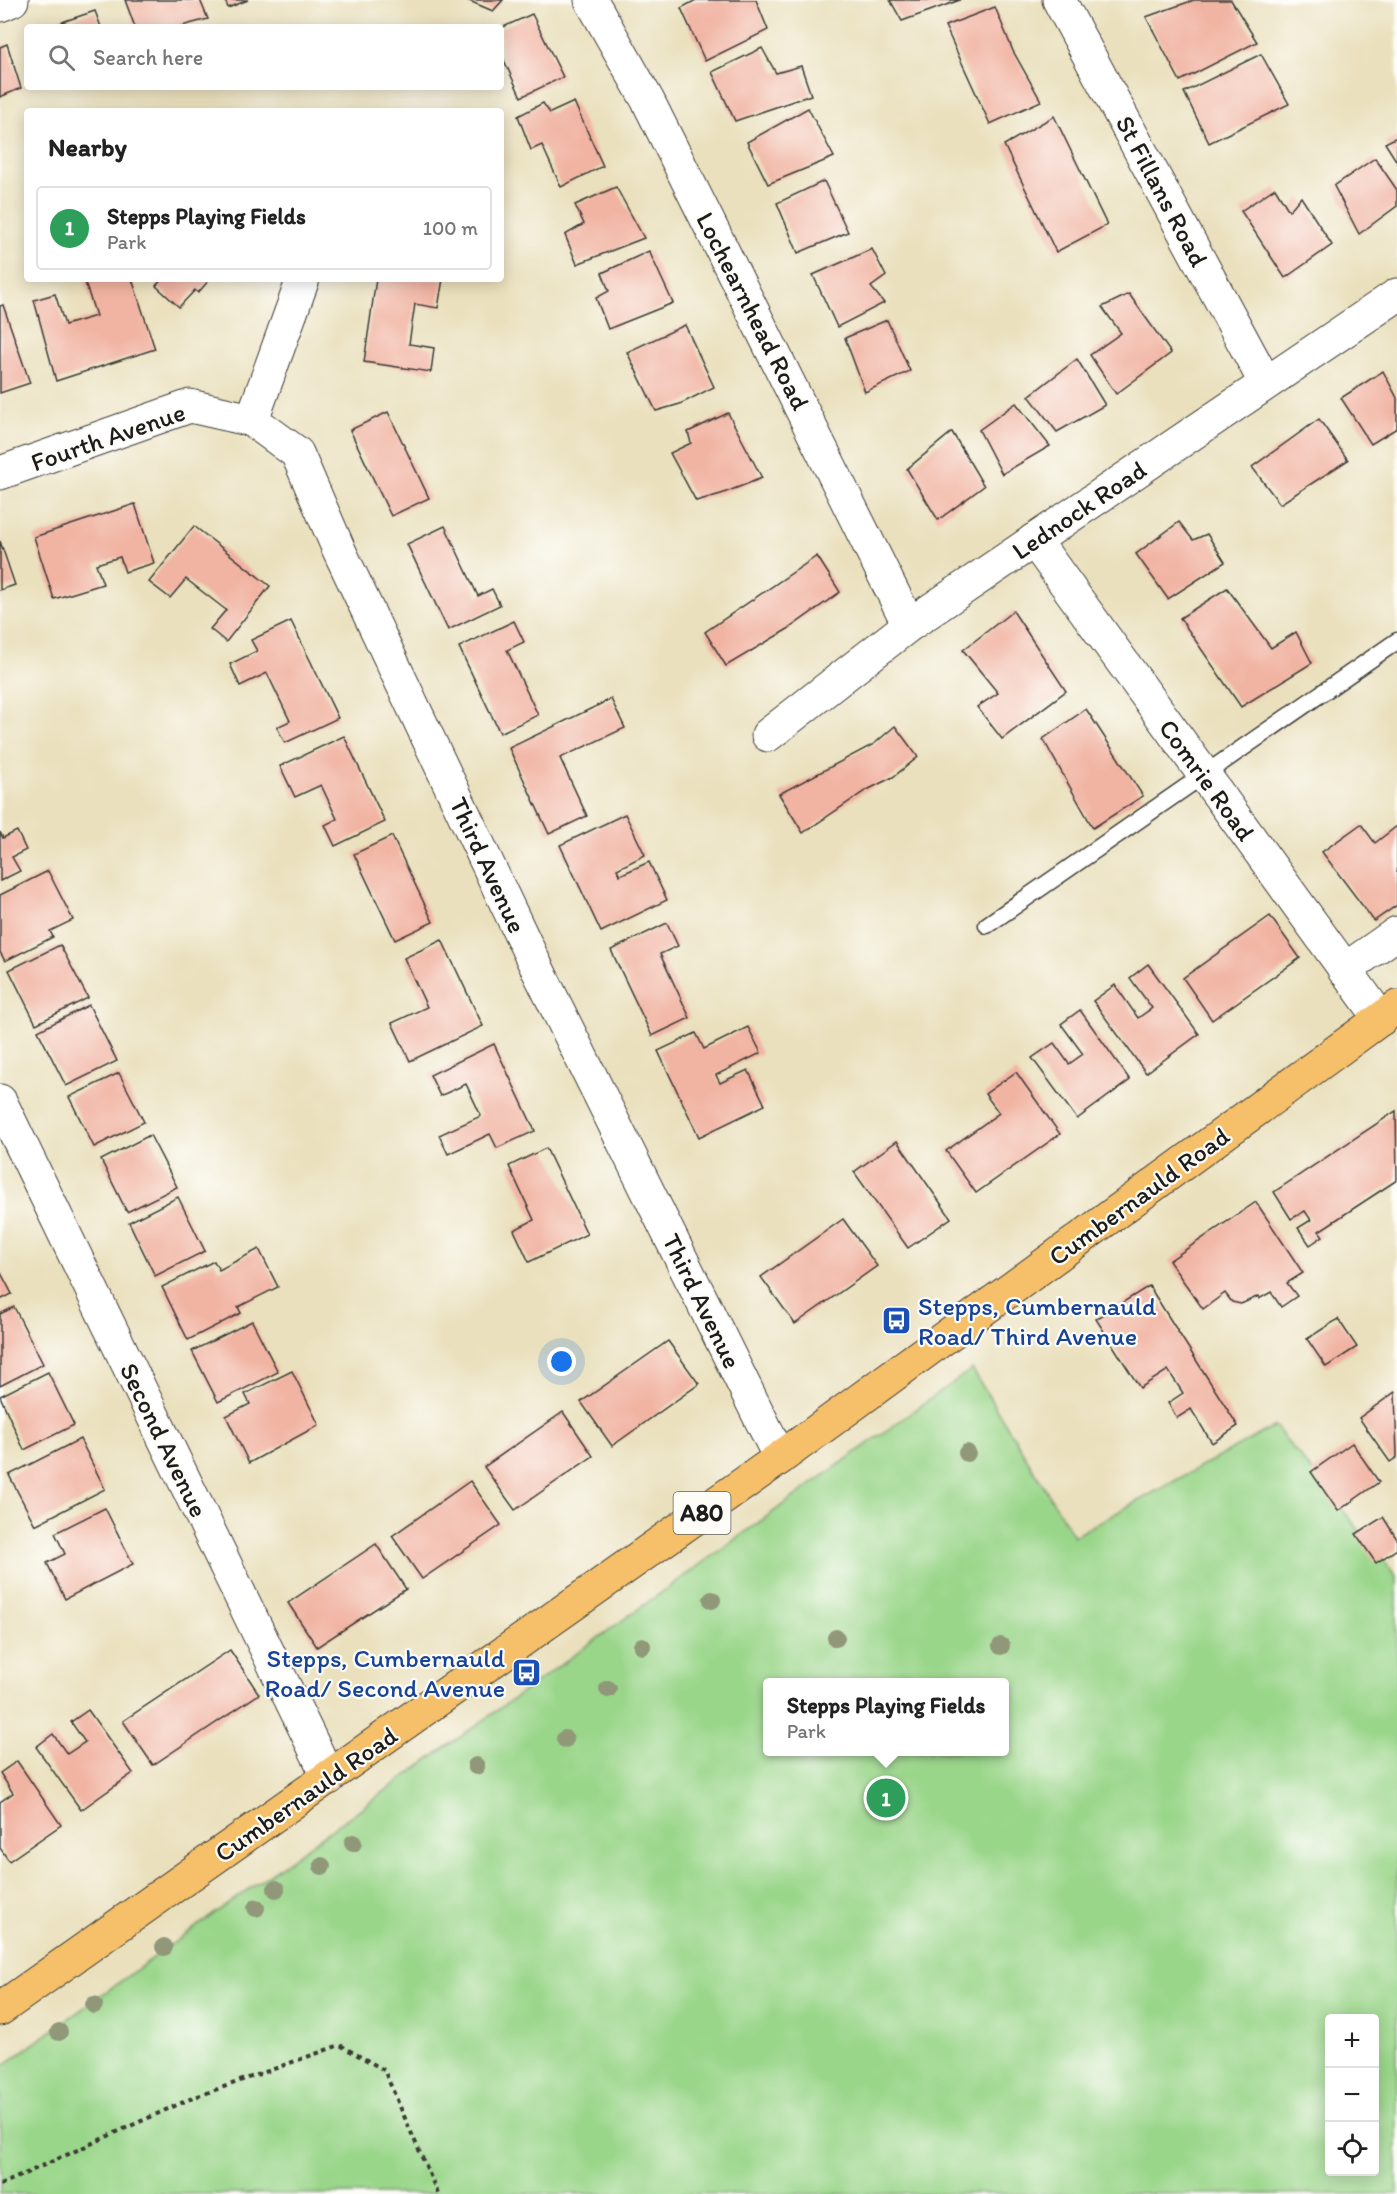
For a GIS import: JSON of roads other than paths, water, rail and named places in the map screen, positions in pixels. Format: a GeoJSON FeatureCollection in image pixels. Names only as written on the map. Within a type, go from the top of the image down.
{"type":"FeatureCollection","features":[{"type":"Feature","properties":{"kind":"main road","name":"Cumbernauld Road"},"geometry":{"type":"LineString","coordinates":[[0,2009],[780,1458],[1389,1013]]}},
{"type":"Feature","properties":{"kind":"street"},"geometry":{"type":"LineString","coordinates":[[0,5],[12,0]]}},
{"type":"Feature","properties":{"kind":"street","name":"Lochearnhead Road"},"geometry":{"type":"LineString","coordinates":[[591,0],[648,101],[909,625]]}},
{"type":"Feature","properties":{"kind":"street","name":"St Fillans Road"},"geometry":{"type":"LineString","coordinates":[[1059,0],[1265,382]]}},
{"type":"Feature","properties":{"kind":"street"},"geometry":{"type":"LineString","coordinates":[[252,420],[302,282]]}},
{"type":"Feature","properties":{"kind":"street","name":"Lednock Road"},"geometry":{"type":"LineString","coordinates":[[768,735],[909,625],[1265,382],[1397,295]]}},
{"type":"Feature","properties":{"kind":"street","name":"Fourth Avenue"},"geometry":{"type":"LineString","coordinates":[[0,473],[190,405],[252,420]]}},
{"type":"Feature","properties":{"kind":"street","name":"Third Avenue"},"geometry":{"type":"LineString","coordinates":[[252,420],[297,453],[339,550],[533,960],[780,1458]]}},
{"type":"Feature","properties":{"kind":"street","name":"Comrie Road"},"geometry":{"type":"LineString","coordinates":[[1034,540],[1344,970],[1389,1013]]}},
{"type":"Feature","properties":{"kind":"street"},"geometry":{"type":"LineString","coordinates":[[1344,970],[1397,933]]}},
{"type":"Feature","properties":{"kind":"street","name":"Second Avenue"},"geometry":{"type":"LineString","coordinates":[[0,1101],[329,1778]]}},
{"type":"Feature","properties":{"kind":"lane"},"geometry":{"type":"LineString","coordinates":[[987,925],[1397,641]]}},
{"type":"Feature","properties":{"kind":"place","name":"Stepps, Cumbernauld Road/ Third Avenue"},"geometry":{"type":"Point","coordinates":[897,1321]}},
{"type":"Feature","properties":{"kind":"place","name":"Stepps, Cumbernauld Road/ Second Avenue"},"geometry":{"type":"Point","coordinates":[526,1673]}},
{"type":"Feature","properties":{"kind":"place","name":"Stepps Playing Fields"},"geometry":{"type":"Point","coordinates":[886,1798]}}]}
